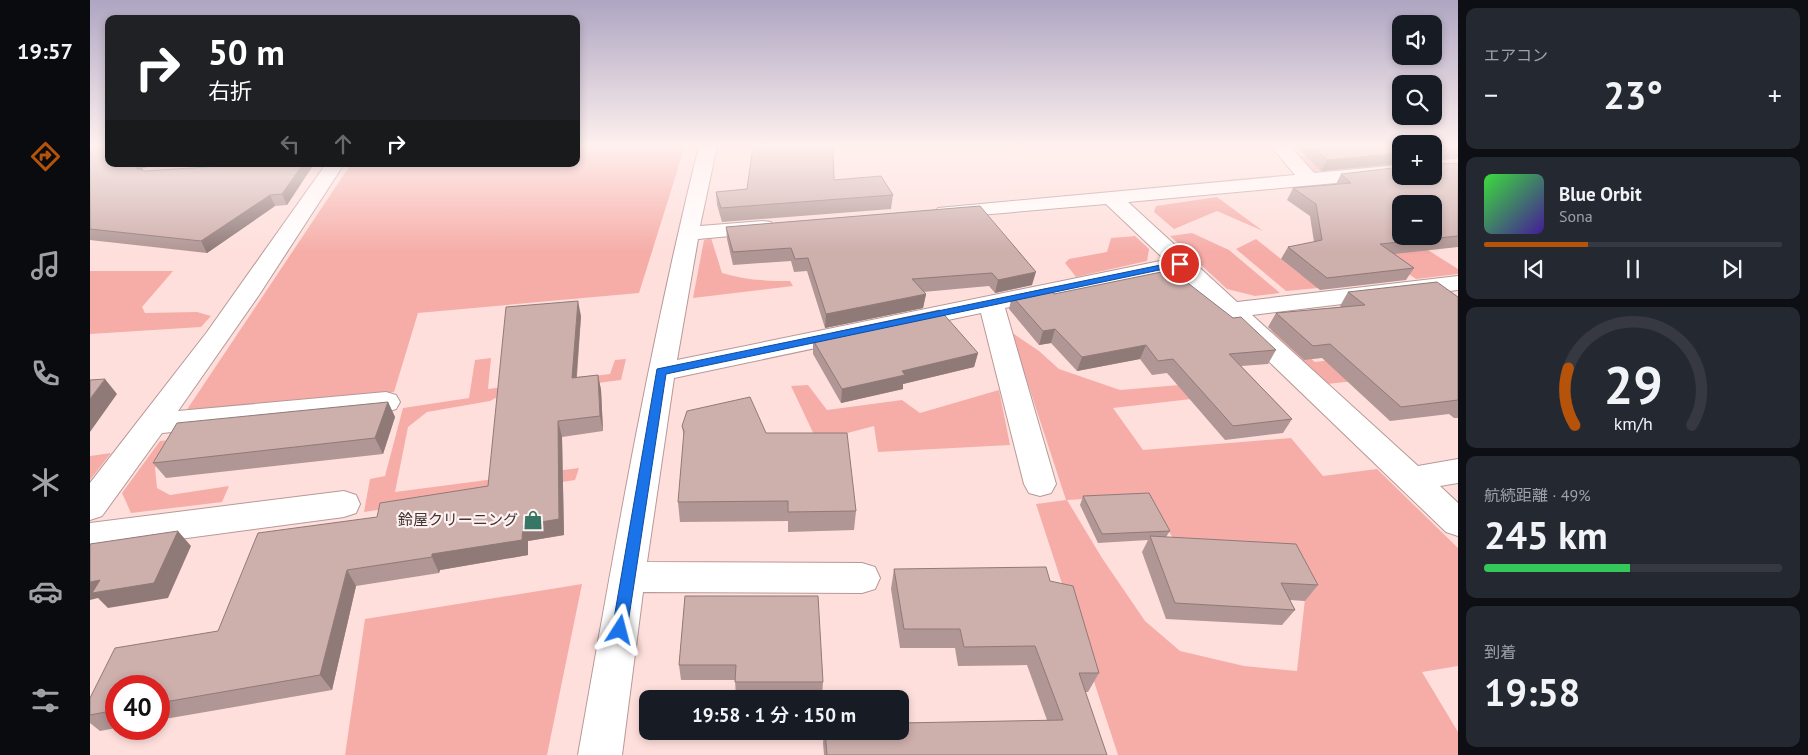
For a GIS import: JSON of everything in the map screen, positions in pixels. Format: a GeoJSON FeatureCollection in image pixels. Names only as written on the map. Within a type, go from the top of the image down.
{"type":"FeatureCollection","features":[{"type":"Feature","properties":{"kind":"street"},"geometry":{"type":"LineString","coordinates":[[90,507],[154,423],[298,221],[324,181]]}},
{"type":"Feature","properties":{"kind":"street"},"geometry":{"type":"LineString","coordinates":[[600,755],[661,372],[687,234],[700,181]]}},
{"type":"Feature","properties":{"kind":"street"},"geometry":{"type":"LineString","coordinates":[[925,214],[1113,199],[1287,181]]}},
{"type":"Feature","properties":{"kind":"street"},"geometry":{"type":"LineString","coordinates":[[1113,199],[1180,264],[1458,523]]}},
{"type":"Feature","properties":{"kind":"street"},"geometry":{"type":"LineString","coordinates":[[687,234],[786,226]]}},
{"type":"Feature","properties":{"kind":"street"},"geometry":{"type":"LineString","coordinates":[[661,372],[1180,264]]}},
{"type":"Feature","properties":{"kind":"street"},"geometry":{"type":"LineString","coordinates":[[1230,310],[1458,283]]}},
{"type":"Feature","properties":{"kind":"street"},"geometry":{"type":"LineString","coordinates":[[991,303],[1040,484]]}},
{"type":"Feature","properties":{"kind":"street"},"geometry":{"type":"LineString","coordinates":[[154,423],[386,402]]}},
{"type":"Feature","properties":{"kind":"street"},"geometry":{"type":"LineString","coordinates":[[1411,479],[1458,471]]}},
{"type":"Feature","properties":{"kind":"street"},"geometry":{"type":"LineString","coordinates":[[90,537],[344,504]]}},
{"type":"Feature","properties":{"kind":"street"},"geometry":{"type":"LineString","coordinates":[[628,577],[862,578]]}},
{"type":"Feature","properties":{"kind":"shaded area"},"geometry":{"type":"Polygon","coordinates":[[[339,181],[674,181],[639,293],[418,313],[394,392],[186,411],[339,181]]]}},
{"type":"Feature","properties":{"kind":"shaded area"},"geometry":{"type":"Polygon","coordinates":[[[1217,197],[1263,231],[1217,211],[1174,229],[1154,212],[1156,206],[1217,197]]]}},
{"type":"Feature","properties":{"kind":"shaded area"},"geometry":{"type":"Polygon","coordinates":[[[1192,233],[1229,250],[1280,293],[1255,296],[1227,289],[1170,236],[1192,233]]]}},
{"type":"Feature","properties":{"kind":"shaded area"},"geometry":{"type":"Polygon","coordinates":[[[1135,236],[1149,249],[1147,261],[1076,277],[1065,263],[1069,259],[1107,252],[1111,238],[1135,236]]]}},
{"type":"Feature","properties":{"kind":"shaded area"},"geometry":{"type":"Polygon","coordinates":[[[711,238],[722,273],[756,280],[790,281],[793,286],[693,298],[704,240],[711,238]]]}},
{"type":"Feature","properties":{"kind":"shaded area"},"geometry":{"type":"Polygon","coordinates":[[[1256,239],[1301,275],[1313,273],[1329,287],[1286,291],[1236,249],[1256,239]]]}},
{"type":"Feature","properties":{"kind":"shaded area"},"geometry":{"type":"Polygon","coordinates":[[[1423,247],[1458,269],[1458,274],[1416,279],[1377,252],[1423,247]]]}},
{"type":"Feature","properties":{"kind":"shaded area"},"geometry":{"type":"Polygon","coordinates":[[[90,271],[173,271],[142,307],[145,313],[197,312],[211,316],[201,327],[90,334],[90,271]]]}},
{"type":"Feature","properties":{"kind":"shaded area"},"geometry":{"type":"Polygon","coordinates":[[[1270,330],[1279,332],[1315,362],[1399,351],[1427,373],[1327,384],[1270,330]]]}},
{"type":"Feature","properties":{"kind":"shaded area"},"geometry":{"type":"Polygon","coordinates":[[[1011,332],[1039,351],[1059,369],[1120,390],[1215,382],[1252,392],[1113,408],[1143,450],[1291,438],[1323,476],[1377,469],[1458,548],[1458,666],[1422,672],[1458,732],[1458,755],[1118,755],[1036,504],[1066,500],[1011,332]],[[1148,495],[1067,500],[1102,558],[1145,621],[1180,651],[1244,666],[1297,671],[1307,581],[1174,540],[1148,495]]]}},
{"type":"Feature","properties":{"kind":"shaded area"},"geometry":{"type":"Polygon","coordinates":[[[491,358],[488,389],[610,374],[615,360],[626,359],[621,380],[501,395],[490,401],[427,412],[408,427],[395,492],[579,468],[575,480],[364,512],[370,479],[385,476],[403,408],[469,398],[475,360],[491,358]]]}},
{"type":"Feature","properties":{"kind":"shaded area"},"geometry":{"type":"Polygon","coordinates":[[[808,385],[827,410],[902,400],[920,413],[999,390],[1010,445],[878,452],[874,426],[817,441],[791,386],[808,385]]]}},
{"type":"Feature","properties":{"kind":"shaded area"},"geometry":{"type":"Polygon","coordinates":[[[176,439],[155,468],[157,488],[170,495],[229,486],[222,502],[131,513],[122,493],[160,441],[176,439]]]}},
{"type":"Feature","properties":{"kind":"shaded area"},"geometry":{"type":"Polygon","coordinates":[[[111,453],[90,480],[90,456],[111,453]]]}},
{"type":"Feature","properties":{"kind":"shaded area"},"geometry":{"type":"Polygon","coordinates":[[[582,584],[547,755],[345,755],[365,619],[582,584]]]}},
{"type":"Feature","properties":{"kind":"building"},"geometry":{"type":"Polygon","coordinates":[[[90,181],[291,181],[282,194],[270,195],[201,241],[90,229],[90,181]]]}},
{"type":"Feature","properties":{"kind":"building"},"geometry":{"type":"Polygon","coordinates":[[[748,181],[884,181],[893,195],[721,208],[716,192],[747,189],[748,181]]]}},
{"type":"Feature","properties":{"kind":"building"},"geometry":{"type":"Polygon","coordinates":[[[1349,181],[1392,181],[1392,185],[1442,185],[1442,181],[1458,181],[1458,236],[1442,238],[1442,195],[1392,195],[1392,243],[1380,244],[1414,268],[1327,278],[1288,247],[1322,240],[1316,204],[1293,188],[1351,183],[1349,181]]]}},
{"type":"Feature","properties":{"kind":"building"},"geometry":{"type":"Polygon","coordinates":[[[980,206],[1036,272],[998,280],[992,273],[912,279],[926,294],[826,314],[808,258],[795,259],[791,248],[733,252],[726,227],[980,206]]]}},
{"type":"Feature","properties":{"kind":"building"},"geometry":{"type":"Polygon","coordinates":[[[1171,270],[1233,318],[1241,317],[1276,350],[1229,354],[1292,419],[1233,426],[1173,359],[1158,361],[1146,345],[1082,357],[1055,329],[1043,331],[1012,296],[1049,288],[1054,294],[1171,270]]]}},
{"type":"Feature","properties":{"kind":"building"},"geometry":{"type":"Polygon","coordinates":[[[1437,282],[1458,297],[1458,400],[1401,407],[1330,344],[1313,346],[1276,313],[1365,305],[1348,292],[1437,282]]]}},
{"type":"Feature","properties":{"kind":"building"},"geometry":{"type":"Polygon","coordinates":[[[578,301],[572,378],[598,375],[600,416],[558,421],[559,519],[523,525],[522,540],[432,554],[432,557],[347,570],[320,675],[170,701],[170,675],[105,675],[105,712],[90,715],[90,698],[115,648],[218,631],[258,533],[377,517],[380,503],[488,486],[506,307],[578,301]]]}},
{"type":"Feature","properties":{"kind":"building"},"geometry":{"type":"Polygon","coordinates":[[[940,310],[978,353],[902,371],[905,375],[842,389],[813,340],[833,336],[832,333],[940,310]]]}},
{"type":"Feature","properties":{"kind":"building"},"geometry":{"type":"Polygon","coordinates":[[[105,379],[90,399],[90,380],[105,379]]]}},
{"type":"Feature","properties":{"kind":"building"},"geometry":{"type":"Polygon","coordinates":[[[750,397],[766,433],[847,433],[856,511],[788,512],[788,501],[678,502],[684,431],[682,426],[687,411],[750,397]]]}},
{"type":"Feature","properties":{"kind":"building"},"geometry":{"type":"Polygon","coordinates":[[[388,402],[375,438],[153,463],[177,423],[388,402]]]}},
{"type":"Feature","properties":{"kind":"building"},"geometry":{"type":"Polygon","coordinates":[[[1149,493],[1170,531],[1102,534],[1083,496],[1149,493]]]}},
{"type":"Feature","properties":{"kind":"building"},"geometry":{"type":"Polygon","coordinates":[[[178,531],[154,583],[92,593],[100,580],[90,582],[90,544],[178,531]]]}},
{"type":"Feature","properties":{"kind":"building"},"geometry":{"type":"Polygon","coordinates":[[[1150,536],[1296,544],[1318,585],[1281,583],[1295,610],[1175,603],[1150,536]]]}},
{"type":"Feature","properties":{"kind":"building"},"geometry":{"type":"Polygon","coordinates":[[[1046,567],[1050,581],[1073,586],[1099,673],[1079,673],[1107,755],[827,755],[826,740],[909,740],[909,723],[1063,720],[1035,646],[964,647],[960,629],[904,629],[894,569],[1046,567]]]}},
{"type":"Feature","properties":{"kind":"building"},"geometry":{"type":"Polygon","coordinates":[[[685,596],[818,596],[823,682],[735,682],[736,665],[679,665],[685,596]]]}},
{"type":"Feature","properties":{"kind":"place","name":"鈴屋クリーニング"},"geometry":{"type":"Point","coordinates":[533,520]}},
{"type":"Feature","properties":{"kind":"route"},"geometry":{"type":"LineString","coordinates":[[620,630],[661,372],[1180,264]]}}]}
